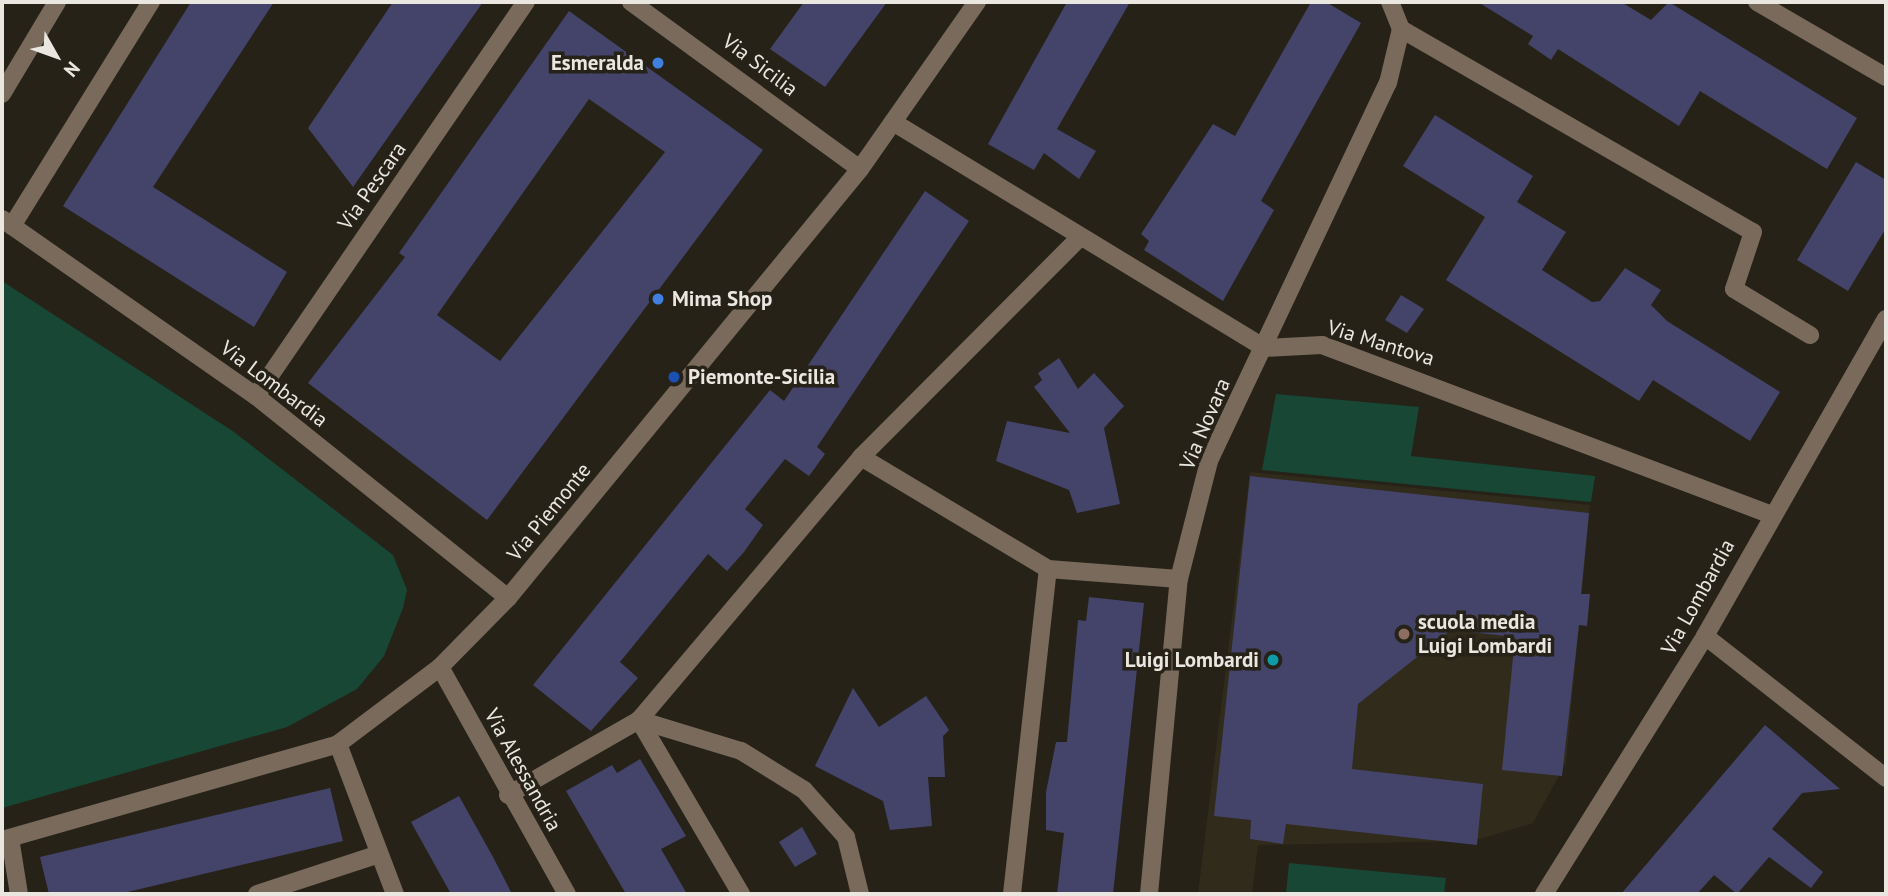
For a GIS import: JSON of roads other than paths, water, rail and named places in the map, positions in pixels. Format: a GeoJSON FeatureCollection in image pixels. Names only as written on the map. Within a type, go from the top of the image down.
{"type":"FeatureCollection","features":[{"type":"Feature","properties":{"kind":"street"},"geometry":{"type":"LineString","coordinates":[[2,94],[57,2]]}},
{"type":"Feature","properties":{"kind":"street"},"geometry":{"type":"LineString","coordinates":[[7,223],[151,2]]}},
{"type":"Feature","properties":{"kind":"street","name":"Via Pescara"},"geometry":{"type":"LineString","coordinates":[[256,396],[526,2]]}},
{"type":"Feature","properties":{"kind":"street","name":"Via Sicilia"},"geometry":{"type":"LineString","coordinates":[[631,2],[860,169]]}},
{"type":"Feature","properties":{"kind":"street","name":"Via Piemonte"},"geometry":{"type":"LineString","coordinates":[[6,839],[338,744],[440,667],[508,598],[860,169],[977,2]]}},
{"type":"Feature","properties":{"kind":"street"},"geometry":{"type":"LineString","coordinates":[[1390,2],[1401,29],[1753,232],[1734,289],[1810,335]]}},
{"type":"Feature","properties":{"kind":"street"},"geometry":{"type":"LineString","coordinates":[[1757,2],[1886,77]]}},
{"type":"Feature","properties":{"kind":"street","name":"Via Novara"},"geometry":{"type":"LineString","coordinates":[[1149,894],[1179,579],[1209,461],[1388,83],[1401,29]]}},
{"type":"Feature","properties":{"kind":"street"},"geometry":{"type":"LineString","coordinates":[[893,122],[1079,238],[1264,348]]}},
{"type":"Feature","properties":{"kind":"street","name":"Via Lombardia"},"geometry":{"type":"LineString","coordinates":[[7,223],[256,396],[508,598]]}},
{"type":"Feature","properties":{"kind":"street"},"geometry":{"type":"LineString","coordinates":[[509,795],[639,720],[861,457],[1079,238]]}},
{"type":"Feature","properties":{"kind":"street","name":"Via Lombardia"},"geometry":{"type":"LineString","coordinates":[[1544,894],[1705,636],[1769,514],[1886,319]]}},
{"type":"Feature","properties":{"kind":"street","name":"Via Mantova"},"geometry":{"type":"LineString","coordinates":[[1264,348],[1322,345],[1769,514]]}},
{"type":"Feature","properties":{"kind":"street"},"geometry":{"type":"LineString","coordinates":[[861,457],[1048,569],[1179,579]]}},
{"type":"Feature","properties":{"kind":"street"},"geometry":{"type":"LineString","coordinates":[[1012,894],[1048,569]]}},
{"type":"Feature","properties":{"kind":"street"},"geometry":{"type":"LineString","coordinates":[[1705,636],[1886,778]]}},
{"type":"Feature","properties":{"kind":"street","name":"Via Alessandria"},"geometry":{"type":"LineString","coordinates":[[440,667],[509,795],[567,894]]}},
{"type":"Feature","properties":{"kind":"street"},"geometry":{"type":"LineString","coordinates":[[639,720],[740,894]]}},
{"type":"Feature","properties":{"kind":"street"},"geometry":{"type":"LineString","coordinates":[[639,720],[741,751],[804,790],[846,837],[860,894]]}},
{"type":"Feature","properties":{"kind":"street"},"geometry":{"type":"LineString","coordinates":[[338,744],[376,855],[395,894]]}},
{"type":"Feature","properties":{"kind":"street"},"geometry":{"type":"LineString","coordinates":[[6,839],[19,894]]}},
{"type":"Feature","properties":{"kind":"street"},"geometry":{"type":"LineString","coordinates":[[257,894],[376,855]]}},
{"type":"Feature","properties":{"kind":"place","name":"Esmeralda"},"geometry":{"type":"Point","coordinates":[658,63]}},
{"type":"Feature","properties":{"kind":"place","name":"Mima Shop"},"geometry":{"type":"Point","coordinates":[658,299]}},
{"type":"Feature","properties":{"kind":"place","name":"Piemonte-Sicilia"},"geometry":{"type":"Point","coordinates":[674,377]}},
{"type":"Feature","properties":{"kind":"place","name":"scuola media Luigi Lombardi"},"geometry":{"type":"Point","coordinates":[1404,634]}},
{"type":"Feature","properties":{"kind":"place","name":"Luigi Lombardi"},"geometry":{"type":"Point","coordinates":[1273,660]}}]}
